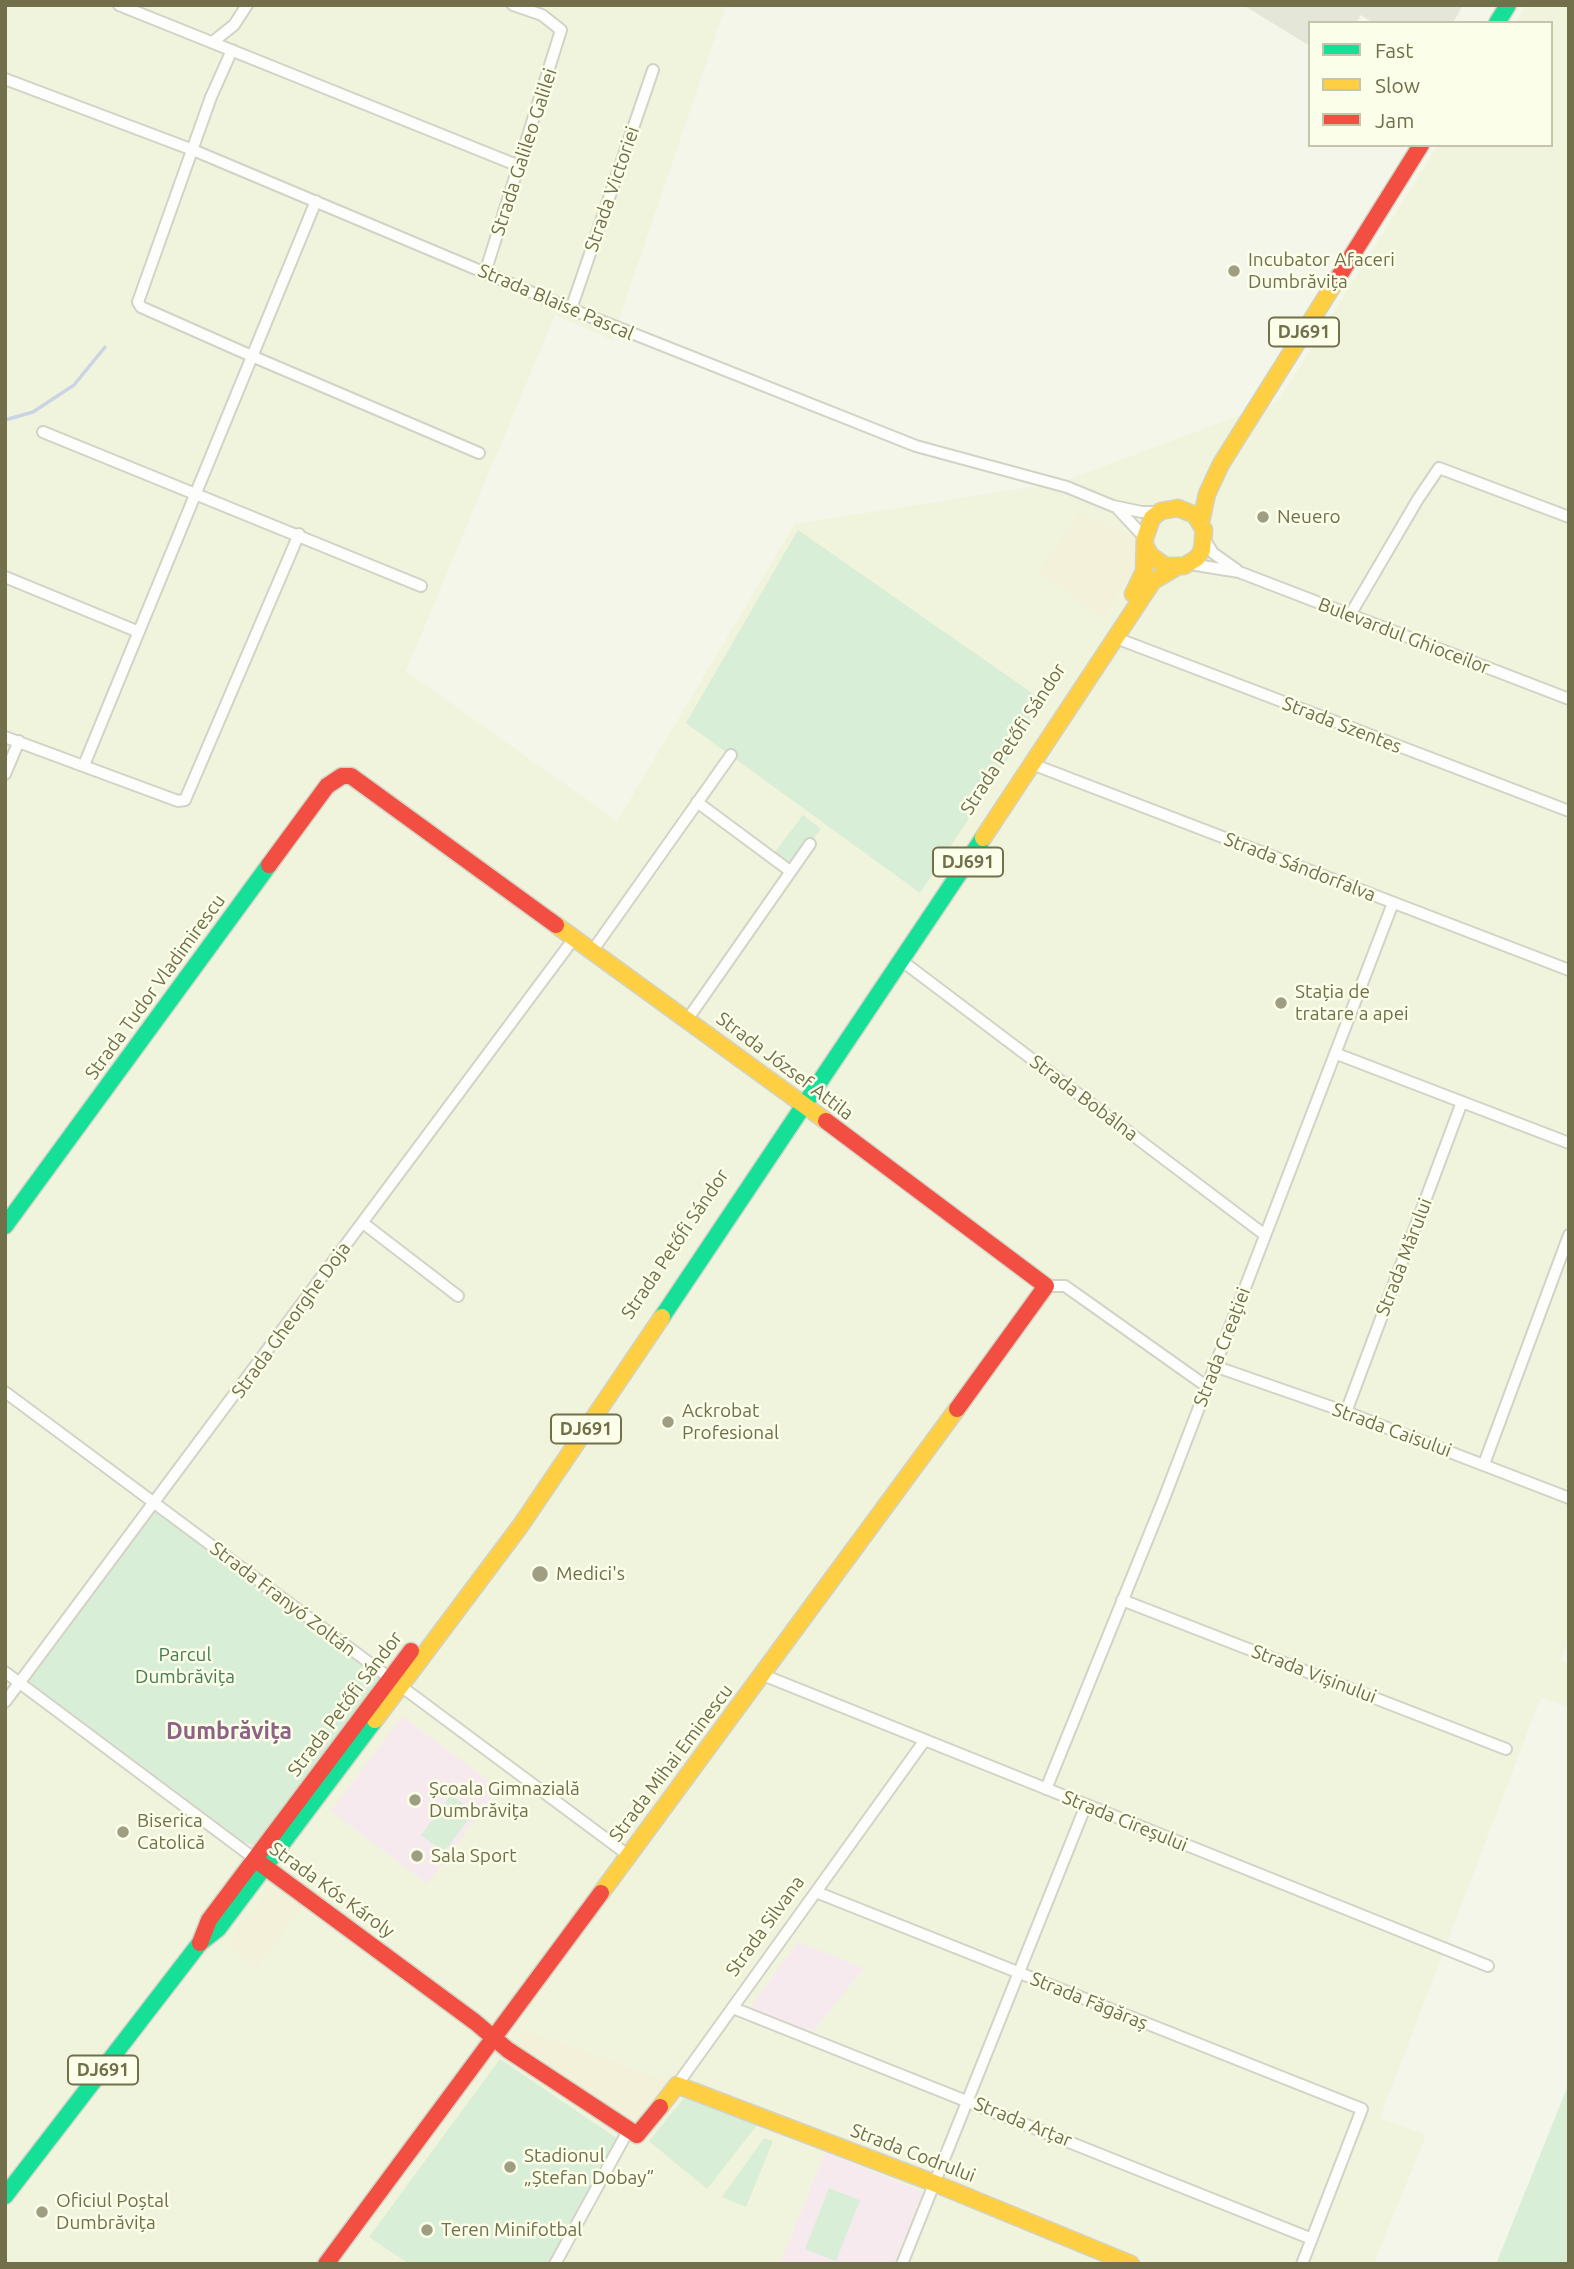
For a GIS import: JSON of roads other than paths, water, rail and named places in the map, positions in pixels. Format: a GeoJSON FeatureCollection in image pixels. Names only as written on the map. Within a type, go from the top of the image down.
{"type":"FeatureCollection","features":[{"type":"Feature","properties":{"kind":"street"},"geometry":{"type":"LineString","coordinates":[[119,5],[519,166]]}},
{"type":"Feature","properties":{"kind":"street"},"geometry":{"type":"LineString","coordinates":[[214,41],[234,25],[247,5]]}},
{"type":"Feature","properties":{"kind":"street","name":"Strada Galileo Galilei"},"geometry":{"type":"LineString","coordinates":[[485,273],[561,30],[542,15],[513,5]]}},
{"type":"Feature","properties":{"kind":"street"},"geometry":{"type":"LineString","coordinates":[[1498,21],[1508,5]]}},
{"type":"Feature","properties":{"kind":"street"},"geometry":{"type":"LineString","coordinates":[[232,50],[211,97],[138,302],[141,307],[480,453]]}},
{"type":"Feature","properties":{"kind":"street","name":"Strada Victoriei"},"geometry":{"type":"LineString","coordinates":[[571,309],[653,70]]}},
{"type":"Feature","properties":{"kind":"street","name":"Strada Blaise Pascal"},"geometry":{"type":"LineString","coordinates":[[5,79],[193,150],[571,309],[916,446],[1068,487],[1113,506],[1142,512],[1161,511]]}},
{"type":"Feature","properties":{"kind":"street","name":"DJ691"},"geometry":{"type":"LineString","coordinates":[[1182,566],[1197,558],[1205,540],[1201,523],[1211,484],[1222,464],[1420,147]]}},
{"type":"Feature","properties":{"kind":"street"},"geometry":{"type":"LineString","coordinates":[[85,765],[316,201]]}},
{"type":"Feature","properties":{"kind":"street"},"geometry":{"type":"LineString","coordinates":[[43,432],[299,534],[421,586]]}},
{"type":"Feature","properties":{"kind":"street","name":"DJ691"},"geometry":{"type":"LineString","coordinates":[[1178,508],[1222,464]]}},
{"type":"Feature","properties":{"kind":"street"},"geometry":{"type":"LineString","coordinates":[[1350,615],[1439,468],[1569,517]]}},
{"type":"Feature","properties":{"kind":"street","name":"Strada Blaise Pascal"},"geometry":{"type":"LineString","coordinates":[[1113,506],[1132,521],[1145,542]]}},
{"type":"Feature","properties":{"kind":"street"},"geometry":{"type":"LineString","coordinates":[[1161,511],[1178,508],[1195,515],[1201,523]]}},
{"type":"Feature","properties":{"kind":"street","name":"DJ691"},"geometry":{"type":"LineString","coordinates":[[1145,542],[1147,527],[1161,511]]}},
{"type":"Feature","properties":{"kind":"street"},"geometry":{"type":"LineString","coordinates":[[5,737],[178,801],[189,795],[299,534]]}},
{"type":"Feature","properties":{"kind":"street","name":"Bulevardul Ghioceilor"},"geometry":{"type":"LineString","coordinates":[[1205,540],[1213,553],[1239,572],[1569,699]]}},
{"type":"Feature","properties":{"kind":"street"},"geometry":{"type":"LineString","coordinates":[[1145,542],[1157,562],[1182,566]]}},
{"type":"Feature","properties":{"kind":"street","name":"Strada Petőfi Sándor"},"geometry":{"type":"LineString","coordinates":[[5,2196],[200,1943],[209,1920],[260,1863],[395,1682],[521,1525],[802,1104],[1116,622],[1143,576],[1145,542]]}},
{"type":"Feature","properties":{"kind":"street","name":"Bulevardul Ghioceilor"},"geometry":{"type":"LineString","coordinates":[[1182,566],[1239,572]]}},
{"type":"Feature","properties":{"kind":"street","name":"Strada Petőfi Sándor"},"geometry":{"type":"LineString","coordinates":[[802,1104],[902,961],[1153,581],[1182,566]]}},
{"type":"Feature","properties":{"kind":"street"},"geometry":{"type":"LineString","coordinates":[[5,577],[139,632]]}},
{"type":"Feature","properties":{"kind":"street","name":"Strada Szentes"},"geometry":{"type":"LineString","coordinates":[[1116,638],[1569,811]]}},
{"type":"Feature","properties":{"kind":"street"},"geometry":{"type":"LineString","coordinates":[[5,774],[19,741]]}},
{"type":"Feature","properties":{"kind":"street"},"geometry":{"type":"LineString","coordinates":[[593,950],[731,755]]}},
{"type":"Feature","properties":{"kind":"street","name":"Strada Sándorfalva"},"geometry":{"type":"LineString","coordinates":[[1032,764],[1569,971]]}},
{"type":"Feature","properties":{"kind":"street","name":"Strada József Attila"},"geometry":{"type":"LineString","coordinates":[[342,776],[358,778],[1046,1286],[1065,1286],[1206,1386]]}},
{"type":"Feature","properties":{"kind":"street","name":"Strada Tudor Vladimirescu"},"geometry":{"type":"LineString","coordinates":[[5,1226],[327,786],[342,776]]}},
{"type":"Feature","properties":{"kind":"street"},"geometry":{"type":"LineString","coordinates":[[697,802],[790,872]]}},
{"type":"Feature","properties":{"kind":"street"},"geometry":{"type":"LineString","coordinates":[[687,1020],[810,844]]}},
{"type":"Feature","properties":{"kind":"street","name":"Strada Creației"},"geometry":{"type":"LineString","coordinates":[[1046,1789],[1337,1054],[1393,903]]}},
{"type":"Feature","properties":{"kind":"street","name":"Strada Gheorghe Doja"},"geometry":{"type":"LineString","coordinates":[[5,1702],[575,937]]}},
{"type":"Feature","properties":{"kind":"street","name":"Strada Bobâlna"},"geometry":{"type":"LineString","coordinates":[[902,961],[1265,1235]]}},
{"type":"Feature","properties":{"kind":"street"},"geometry":{"type":"LineString","coordinates":[[1337,1054],[1569,1143]]}},
{"type":"Feature","properties":{"kind":"street","name":"Strada Mărului"},"geometry":{"type":"LineString","coordinates":[[1346,1412],[1462,1102]]}},
{"type":"Feature","properties":{"kind":"street"},"geometry":{"type":"LineString","coordinates":[[363,1223],[458,1296]]}},
{"type":"Feature","properties":{"kind":"street"},"geometry":{"type":"LineString","coordinates":[[1485,1464],[1569,1235]]}},
{"type":"Feature","properties":{"kind":"street","name":"Strada Mihai Eminescu"},"geometry":{"type":"LineString","coordinates":[[326,2264],[763,1675],[1046,1286]]}},
{"type":"Feature","properties":{"kind":"street","name":"Strada Caisului"},"geometry":{"type":"LineString","coordinates":[[1214,1366],[1346,1412],[1569,1498]]}},
{"type":"Feature","properties":{"kind":"street","name":"Strada Franyó Zoltán"},"geometry":{"type":"LineString","coordinates":[[5,1392],[628,1855]]}},
{"type":"Feature","properties":{"kind":"street","name":"Strada Vișinului"},"geometry":{"type":"LineString","coordinates":[[1122,1600],[1506,1749]]}},
{"type":"Feature","properties":{"kind":"street","name":"Strada Kós Károly"},"geometry":{"type":"LineString","coordinates":[[5,1672],[493,2037],[633,2132]]}},
{"type":"Feature","properties":{"kind":"street","name":"Strada Cireșului"},"geometry":{"type":"LineString","coordinates":[[763,1675],[1488,1966]]}},
{"type":"Feature","properties":{"kind":"street","name":"Strada Silvana"},"geometry":{"type":"LineString","coordinates":[[555,2264],[633,2132],[677,2085],[925,1740]]}},
{"type":"Feature","properties":{"kind":"street"},"geometry":{"type":"LineString","coordinates":[[902,2264],[1086,1805]]}},
{"type":"Feature","properties":{"kind":"street","name":"Strada Făgăraș"},"geometry":{"type":"LineString","coordinates":[[816,1892],[1362,2109],[1312,2238]]}},
{"type":"Feature","properties":{"kind":"street","name":"Strada Arțar"},"geometry":{"type":"LineString","coordinates":[[733,2008],[1312,2238]]}},
{"type":"Feature","properties":{"kind":"street","name":"Strada Codrului"},"geometry":{"type":"LineString","coordinates":[[677,2085],[934,2183],[1131,2264]]}},
{"type":"Feature","properties":{"kind":"street"},"geometry":{"type":"LineString","coordinates":[[1302,2264],[1312,2238]]}},
{"type":"Feature","properties":{"kind":"waterway"},"geometry":{"type":"LineString","coordinates":[[5,420],[33,412],[74,385],[105,347]]}},
{"type":"Feature","properties":{"kind":"place","name":"Incubator Afaceri Dumbrăvița"},"geometry":{"type":"Point","coordinates":[1234,271]}},
{"type":"Feature","properties":{"kind":"place","name":"Neuero"},"geometry":{"type":"Point","coordinates":[1263,517]}},
{"type":"Feature","properties":{"kind":"place","name":"Stația de tratare a apei"},"geometry":{"type":"Point","coordinates":[1281,1003]}},
{"type":"Feature","properties":{"kind":"place","name":"Ackrobat Profesional"},"geometry":{"type":"Point","coordinates":[668,1422]}},
{"type":"Feature","properties":{"kind":"place","name":"Medici's"},"geometry":{"type":"Point","coordinates":[540,1574]}},
{"type":"Feature","properties":{"kind":"place","name":"Școala Gimnazială Dumbrăvița"},"geometry":{"type":"Point","coordinates":[415,1800]}},
{"type":"Feature","properties":{"kind":"place","name":"Biserica Catolică"},"geometry":{"type":"Point","coordinates":[123,1832]}},
{"type":"Feature","properties":{"kind":"place","name":"Sala Sport"},"geometry":{"type":"Point","coordinates":[417,1856]}},
{"type":"Feature","properties":{"kind":"place","name":"Stadionul „Ștefan Dobay”"},"geometry":{"type":"Point","coordinates":[510,2167]}},
{"type":"Feature","properties":{"kind":"place","name":"Oficiul Poștal Dumbrăvița"},"geometry":{"type":"Point","coordinates":[42,2212]}},
{"type":"Feature","properties":{"kind":"place","name":"Teren Minifotbal"},"geometry":{"type":"Point","coordinates":[427,2230]}},
{"type":"Feature","properties":{"kind":"district","name":"Dumbrăvița"},"geometry":{"type":"Point","coordinates":[229,1731]}},
{"type":"Feature","properties":{"kind":"park label","name":"Parcul Dumbrăvița"},"geometry":{"type":"Point","coordinates":[185,1666]}}]}
